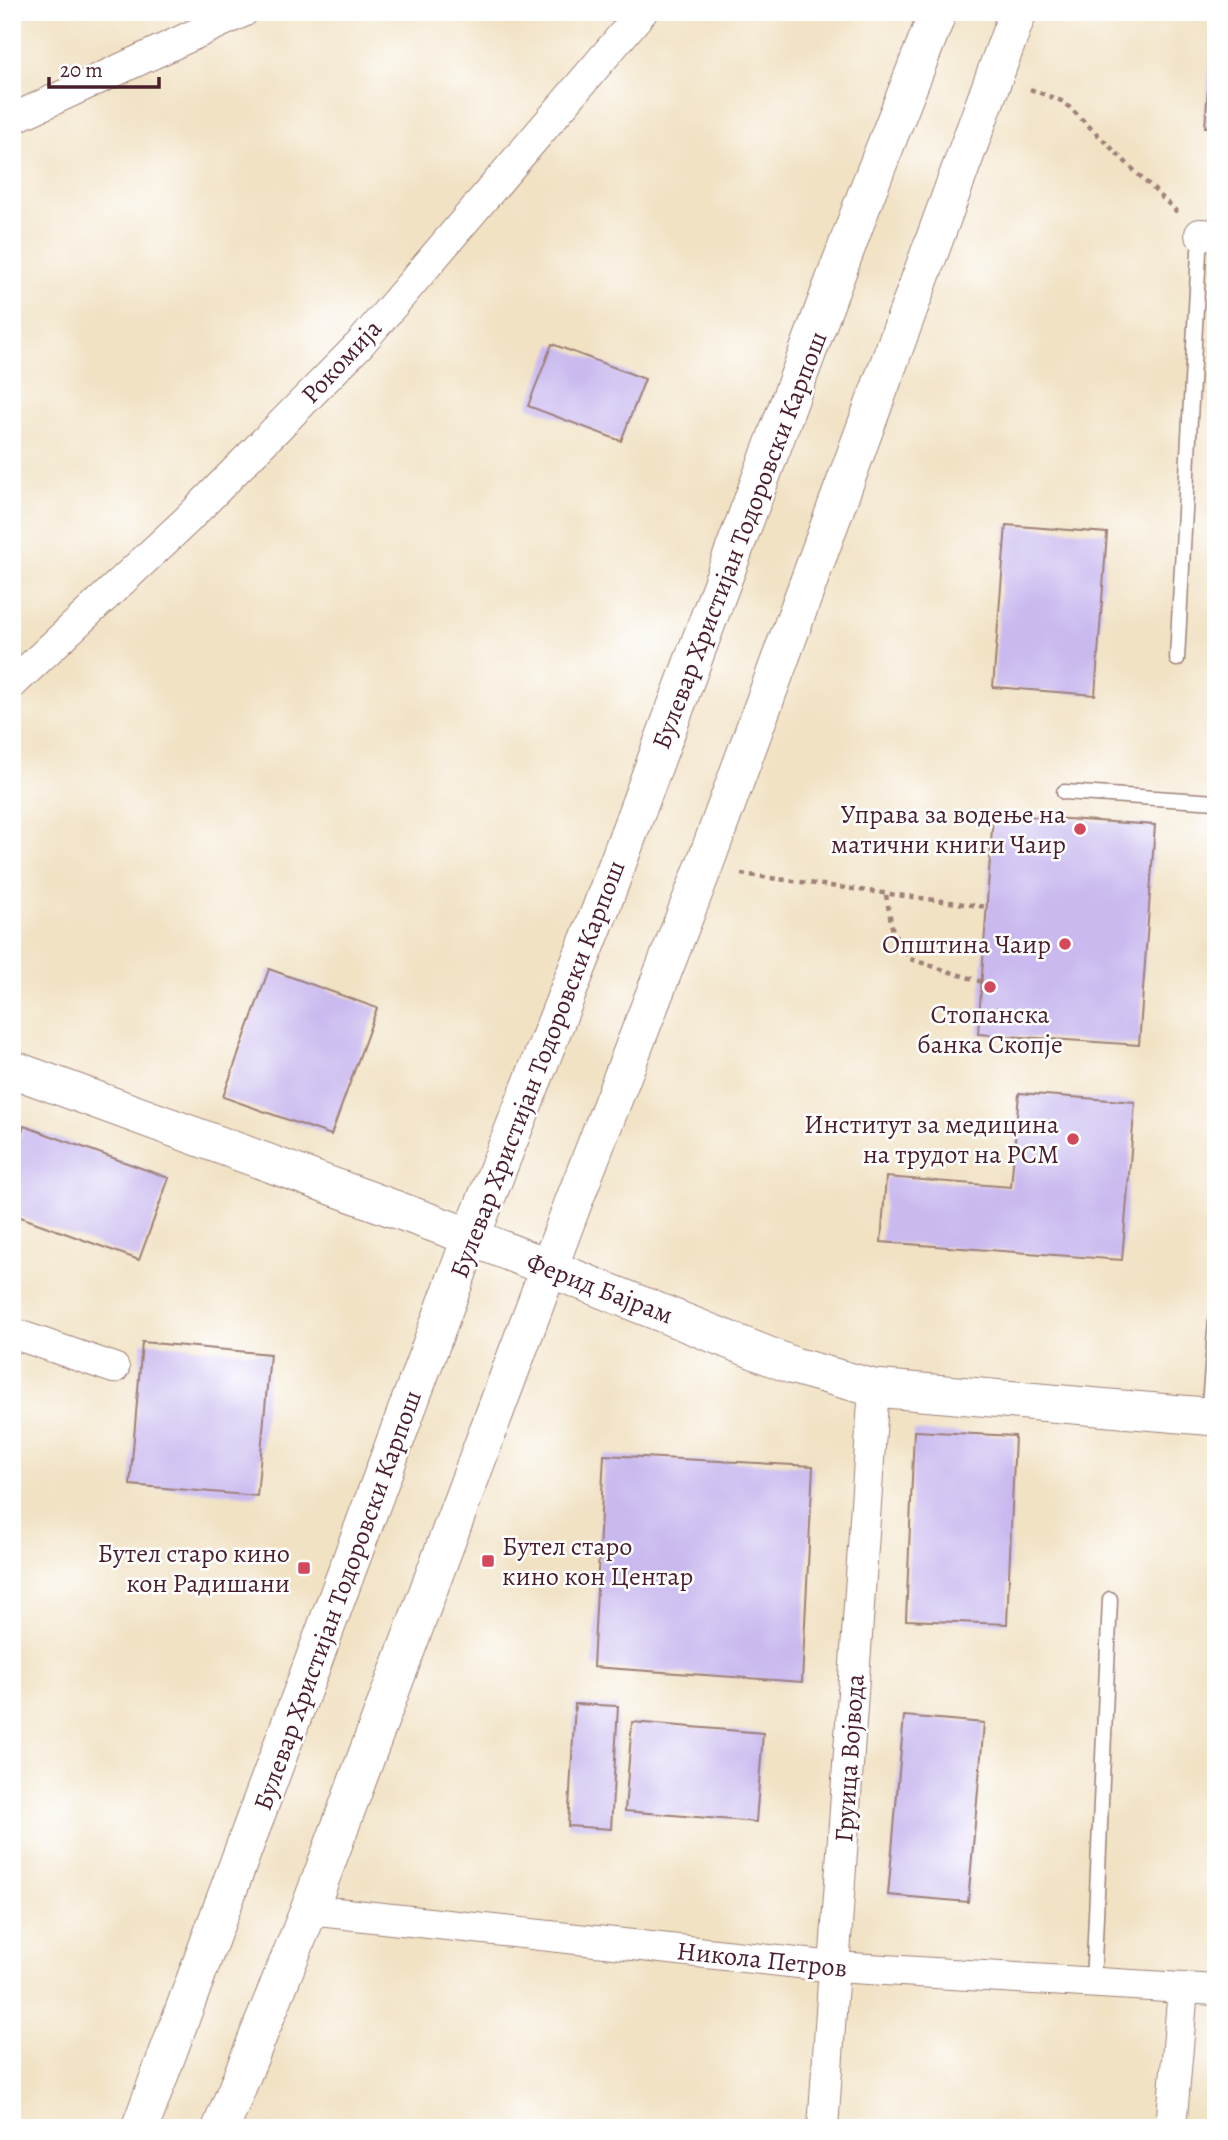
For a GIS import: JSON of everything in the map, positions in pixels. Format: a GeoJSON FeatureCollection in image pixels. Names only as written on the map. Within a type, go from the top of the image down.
{"type":"FeatureCollection","features":[{"type":"Feature","properties":{"kind":"street"},"geometry":{"type":"LineString","coordinates":[[12,119],[243,12]]}},
{"type":"Feature","properties":{"kind":"street","name":"Рокомија"},"geometry":{"type":"LineString","coordinates":[[12,684],[187,520],[360,344],[642,12]]}},
{"type":"Feature","properties":{"kind":"street","name":"Булевар Христијан Тодоровски Карпош"},"geometry":{"type":"LineString","coordinates":[[140,2128],[471,1237],[601,908],[866,195],[938,12]]}},
{"type":"Feature","properties":{"kind":"street"},"geometry":{"type":"LineString","coordinates":[[221,2128],[309,1910],[549,1268],[702,869],[1018,12]]}},
{"type":"Feature","properties":{"kind":"street","name":"Ферид Бајрам"},"geometry":{"type":"LineString","coordinates":[[12,1069],[471,1237],[794,1366],[874,1388],[1212,1417]]}},
{"type":"Feature","properties":{"kind":"street"},"geometry":{"type":"LineString","coordinates":[[12,1333],[114,1368]]}},
{"type":"Feature","properties":{"kind":"street","name":"Груица Војвода"},"geometry":{"type":"LineString","coordinates":[[823,2128],[874,1388]]}},
{"type":"Feature","properties":{"kind":"street","name":"Никола Петров"},"geometry":{"type":"LineString","coordinates":[[309,1910],[835,1967],[1216,1990]]}},
{"type":"Feature","properties":{"kind":"street"},"geometry":{"type":"LineString","coordinates":[[1171,2128],[1184,1989]]}},
{"type":"Feature","properties":{"kind":"lane"},"geometry":{"type":"LineString","coordinates":[[1177,659],[1208,235]]}},
{"type":"Feature","properties":{"kind":"lane"},"geometry":{"type":"LineString","coordinates":[[1064,792],[1216,802]]}},
{"type":"Feature","properties":{"kind":"lane"},"geometry":{"type":"LineString","coordinates":[[1212,1417],[1216,1320]]}},
{"type":"Feature","properties":{"kind":"lane"},"geometry":{"type":"LineString","coordinates":[[1093,1983],[1110,1599]]}},
{"type":"Feature","properties":{"kind":"path"},"geometry":{"type":"LineString","coordinates":[[994,75],[1064,102],[1208,235]]}},
{"type":"Feature","properties":{"kind":"path"},"geometry":{"type":"LineString","coordinates":[[702,869],[987,907]]}},
{"type":"Feature","properties":{"kind":"path"},"geometry":{"type":"LineString","coordinates":[[886,895],[893,932],[910,959],[982,982]]}},
{"type":"Feature","properties":{"kind":"building"},"geometry":{"type":"Polygon","coordinates":[[[1212,36],[1216,36],[1216,127],[1205,127],[1212,36]]]}},
{"type":"Feature","properties":{"kind":"building"},"geometry":{"type":"Polygon","coordinates":[[[552,344],[645,379],[621,441],[528,406],[552,344]]]}},
{"type":"Feature","properties":{"kind":"building"},"geometry":{"type":"Polygon","coordinates":[[[1006,525],[1107,533],[1095,695],[993,687],[1006,525]]]}},
{"type":"Feature","properties":{"kind":"building","name":"Општина Чаир"},"geometry":{"type":"Polygon","coordinates":[[[993,814],[1155,825],[1139,1045],[978,1034],[993,814]]]}},
{"type":"Feature","properties":{"kind":"building"},"geometry":{"type":"Polygon","coordinates":[[[269,969],[377,1008],[331,1135],[223,1097],[269,969]]]}},
{"type":"Feature","properties":{"kind":"building","name":"Институт за медицина на трудот на РСМ"},"geometry":{"type":"Polygon","coordinates":[[[1019,1093],[1135,1102],[1122,1260],[881,1242],[886,1177],[1011,1187],[1019,1093]]]}},
{"type":"Feature","properties":{"kind":"building"},"geometry":{"type":"Polygon","coordinates":[[[24,1126],[169,1178],[139,1260],[12,1214],[12,1159],[24,1126]]]}},
{"type":"Feature","properties":{"kind":"building"},"geometry":{"type":"Polygon","coordinates":[[[142,1342],[270,1354],[257,1496],[130,1485],[142,1342]]]}},
{"type":"Feature","properties":{"kind":"building"},"geometry":{"type":"Polygon","coordinates":[[[914,1431],[1015,1436],[1007,1624],[906,1620],[914,1431]]]}},
{"type":"Feature","properties":{"kind":"building"},"geometry":{"type":"Polygon","coordinates":[[[604,1455],[813,1466],[802,1682],[593,1667],[604,1455]]]}},
{"type":"Feature","properties":{"kind":"building"},"geometry":{"type":"Polygon","coordinates":[[[575,1704],[618,1706],[611,1829],[568,1826],[575,1704]]]}},
{"type":"Feature","properties":{"kind":"building"},"geometry":{"type":"Polygon","coordinates":[[[904,1716],[984,1723],[968,1902],[888,1895],[904,1716]]]}},
{"type":"Feature","properties":{"kind":"building"},"geometry":{"type":"Polygon","coordinates":[[[632,1722],[763,1733],[756,1822],[625,1811],[632,1722]]]}},
{"type":"Feature","properties":{"kind":"place","name":"Управа за водење на матични книги Чаир"},"geometry":{"type":"Point","coordinates":[1080,829]}},
{"type":"Feature","properties":{"kind":"place","name":"Општина Чаир"},"geometry":{"type":"Point","coordinates":[1065,944]}},
{"type":"Feature","properties":{"kind":"place","name":"Стопанска банка Скопје"},"geometry":{"type":"Point","coordinates":[990,987]}},
{"type":"Feature","properties":{"kind":"place","name":"Институт за медицина на трудот на РСМ"},"geometry":{"type":"Point","coordinates":[1073,1139]}},
{"type":"Feature","properties":{"kind":"place","name":"Бутел старо кино кон Центар"},"geometry":{"type":"Point","coordinates":[488,1561]}},
{"type":"Feature","properties":{"kind":"place","name":"Бутел старо кино кон Радишани"},"geometry":{"type":"Point","coordinates":[304,1568]}}]}
